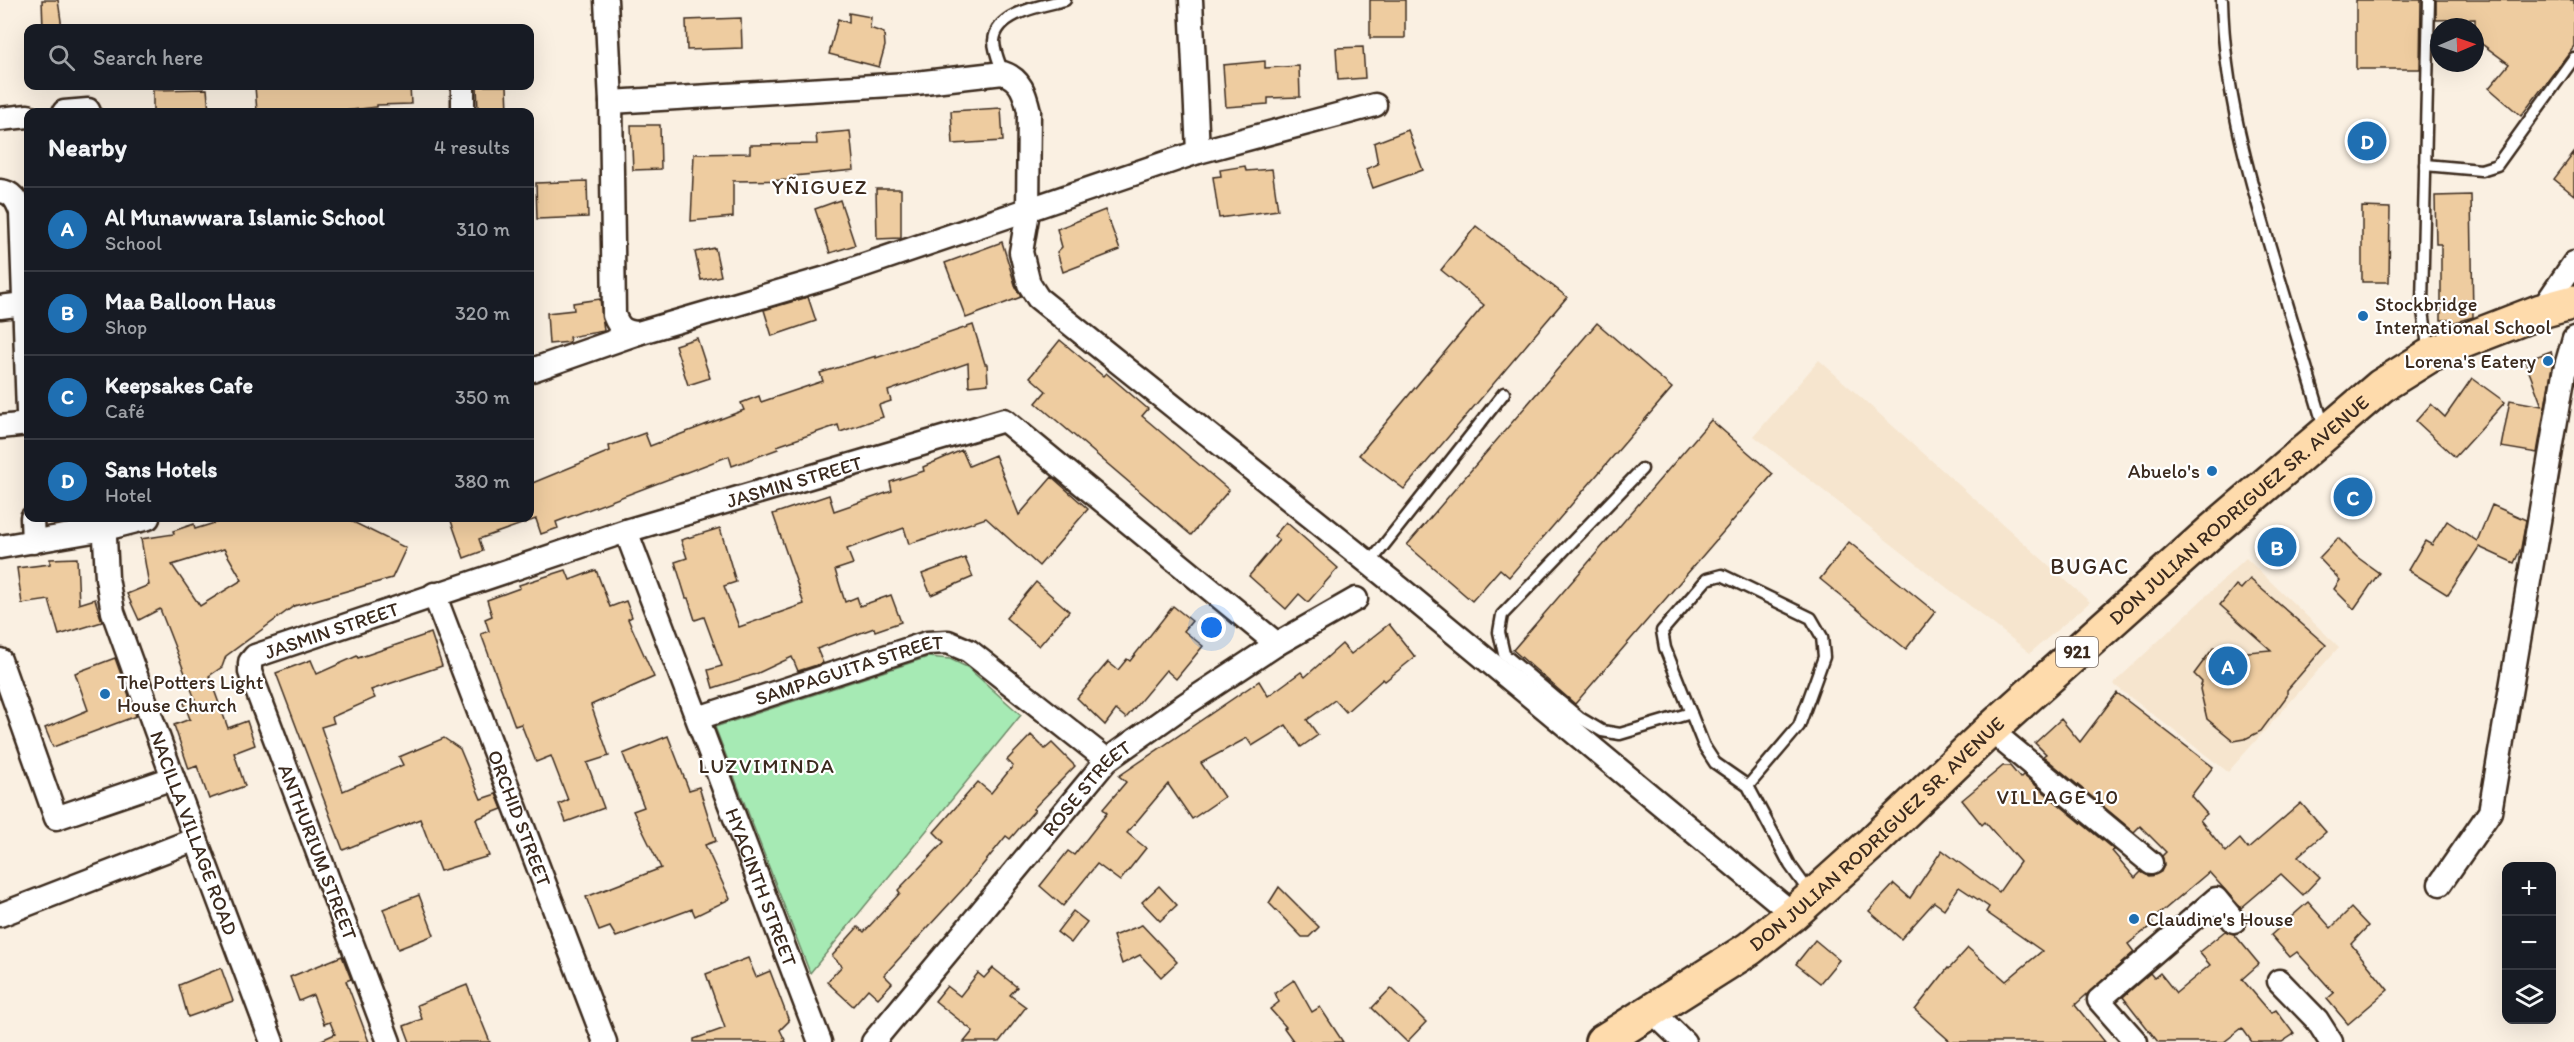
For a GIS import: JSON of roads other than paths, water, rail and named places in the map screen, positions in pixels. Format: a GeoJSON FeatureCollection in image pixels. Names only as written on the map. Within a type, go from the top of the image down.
{"type":"FeatureCollection","features":[{"type":"Feature","properties":{"kind":"main road","name":"DON JULIAN RODRIGUEZ SR. AVENUE"},"geometry":{"type":"LineString","coordinates":[[1602,1042],[1749,949],[1803,905],[1873,842],[1990,730],[2214,528],[2381,386],[2430,356],[2541,311],[2574,302]]}},
{"type":"Feature","properties":{"kind":"street"},"geometry":{"type":"LineString","coordinates":[[606,0],[611,102],[614,315],[619,326],[627,332],[638,333]]}},
{"type":"Feature","properties":{"kind":"street"},"geometry":{"type":"LineString","coordinates":[[1191,0],[1198,152]]}},
{"type":"Feature","properties":{"kind":"street"},"geometry":{"type":"LineString","coordinates":[[611,102],[907,84],[1003,74],[1014,77],[1020,86],[1029,111],[1028,212],[1021,252],[1029,284],[1038,298],[1369,564],[1803,905]]}},
{"type":"Feature","properties":{"kind":"street"},"geometry":{"type":"LineString","coordinates":[[457,108],[462,90]]}},
{"type":"Feature","properties":{"kind":"street"},"geometry":{"type":"LineString","coordinates":[[534,369],[638,333],[826,278],[1028,212],[1198,152],[1375,105]]}},
{"type":"Feature","properties":{"kind":"street"},"geometry":{"type":"LineString","coordinates":[[0,119],[24,116]]}},
{"type":"Feature","properties":{"kind":"street"},"geometry":{"type":"LineString","coordinates":[[0,191],[12,195],[21,212],[24,304],[0,307]]}},
{"type":"Feature","properties":{"kind":"street"},"geometry":{"type":"LineString","coordinates":[[2541,311],[2574,263]]}},
{"type":"Feature","properties":{"kind":"street"},"geometry":{"type":"LineString","coordinates":[[2440,884],[2490,812],[2564,373],[2574,338]]}},
{"type":"Feature","properties":{"kind":"street","name":"JASMIN STREET"},"geometry":{"type":"LineString","coordinates":[[250,662],[255,656],[626,531],[1004,420],[1277,644]]}},
{"type":"Feature","properties":{"kind":"street"},"geometry":{"type":"LineString","coordinates":[[0,427],[24,424]]}},
{"type":"Feature","properties":{"kind":"street"},"geometry":{"type":"LineString","coordinates":[[32,522],[33,542]]}},
{"type":"Feature","properties":{"kind":"street"},"geometry":{"type":"LineString","coordinates":[[0,547],[33,542],[105,523]]}},
{"type":"Feature","properties":{"kind":"street","name":"NACILLA VILLAGE ROAD"},"geometry":{"type":"LineString","coordinates":[[105,523],[107,578],[113,612],[272,1042]]}},
{"type":"Feature","properties":{"kind":"street","name":"HYACINTH STREET"},"geometry":{"type":"LineString","coordinates":[[626,531],[820,1042]]}},
{"type":"Feature","properties":{"kind":"street","name":"ORCHID STREET"},"geometry":{"type":"LineString","coordinates":[[434,594],[605,1042]]}},
{"type":"Feature","properties":{"kind":"street","name":"ROSE STREET"},"geometry":{"type":"LineString","coordinates":[[881,1039],[1107,760],[1277,644],[1356,599]]}},
{"type":"Feature","properties":{"kind":"street","name":"SAMPAGUITA STREET"},"geometry":{"type":"LineString","coordinates":[[698,718],[927,644],[948,642],[969,651],[1107,760]]}},
{"type":"Feature","properties":{"kind":"street"},"geometry":{"type":"LineString","coordinates":[[0,660],[56,818],[173,778]]}},
{"type":"Feature","properties":{"kind":"street","name":"ANTHURIUM STREET"},"geometry":{"type":"LineString","coordinates":[[250,662],[250,672],[389,1042]]}},
{"type":"Feature","properties":{"kind":"street"},"geometry":{"type":"LineString","coordinates":[[1990,730],[2151,863]]}},
{"type":"Feature","properties":{"kind":"street"},"geometry":{"type":"LineString","coordinates":[[0,915],[196,838]]}},
{"type":"Feature","properties":{"kind":"street"},"geometry":{"type":"LineString","coordinates":[[2136,1042],[2099,1000],[2216,899],[2234,921]]}},
{"type":"Feature","properties":{"kind":"street"},"geometry":{"type":"LineString","coordinates":[[2279,981],[2317,1020],[2331,1042]]}},
{"type":"Feature","properties":{"kind":"street"},"geometry":{"type":"LineString","coordinates":[[1652,1011],[1684,1042]]}},
{"type":"Feature","properties":{"kind":"lane"},"geometry":{"type":"LineString","coordinates":[[1003,74],[994,44],[996,31],[1003,22],[1023,12],[1065,0]]}},
{"type":"Feature","properties":{"kind":"lane"},"geometry":{"type":"LineString","coordinates":[[2222,0],[2228,81],[2239,136],[2253,191],[2326,433]]}},
{"type":"Feature","properties":{"kind":"lane"},"geometry":{"type":"LineString","coordinates":[[2429,0],[2422,304],[2430,356]]}},
{"type":"Feature","properties":{"kind":"lane"},"geometry":{"type":"LineString","coordinates":[[2425,165],[2481,170],[2497,165],[2574,58]]}},
{"type":"Feature","properties":{"kind":"lane"},"geometry":{"type":"LineString","coordinates":[[1369,564],[1504,393]]}},
{"type":"Feature","properties":{"kind":"lane"},"geometry":{"type":"LineString","coordinates":[[1642,469],[1502,615],[1499,632],[1504,654],[1580,718],[1602,731],[1620,734],[1691,713]]}},
{"type":"Feature","properties":{"kind":"lane"},"geometry":{"type":"LineString","coordinates":[[1748,786],[1798,726],[1824,657],[1822,637],[1811,618],[1722,575],[1707,579],[1662,631],[1665,648],[1704,746],[1716,763],[1748,786],[1790,865],[1803,905]]}},
{"type":"Feature","properties":{"kind":"place","name":"Sans Hotels"},"geometry":{"type":"Point","coordinates":[2367,141]}},
{"type":"Feature","properties":{"kind":"place","name":"Stockbridge International School"},"geometry":{"type":"Point","coordinates":[2363,316]}},
{"type":"Feature","properties":{"kind":"place","name":"Lorena's Eatery"},"geometry":{"type":"Point","coordinates":[2548,361]}},
{"type":"Feature","properties":{"kind":"place","name":"Abuelo's"},"geometry":{"type":"Point","coordinates":[2212,471]}},
{"type":"Feature","properties":{"kind":"place","name":"Keepsakes Cafe"},"geometry":{"type":"Point","coordinates":[2353,497]}},
{"type":"Feature","properties":{"kind":"place","name":"Maa Balloon Haus"},"geometry":{"type":"Point","coordinates":[2277,547]}},
{"type":"Feature","properties":{"kind":"place","name":"Al Munawwara Islamic School"},"geometry":{"type":"Point","coordinates":[2228,666]}},
{"type":"Feature","properties":{"kind":"place","name":"The Potters Light House Church"},"geometry":{"type":"Point","coordinates":[105,694]}},
{"type":"Feature","properties":{"kind":"place","name":"Claudine's House"},"geometry":{"type":"Point","coordinates":[2134,919]}},
{"type":"Feature","properties":{"kind":"district","name":"YÑIGUEZ"},"geometry":{"type":"Point","coordinates":[820,187]}},
{"type":"Feature","properties":{"kind":"district","name":"BUGAC"},"geometry":{"type":"Point","coordinates":[2090,566]}},
{"type":"Feature","properties":{"kind":"district","name":"LUZVIMINDA"},"geometry":{"type":"Point","coordinates":[767,766]}},
{"type":"Feature","properties":{"kind":"district","name":"VILLAGE 10"},"geometry":{"type":"Point","coordinates":[2058,797]}}]}
